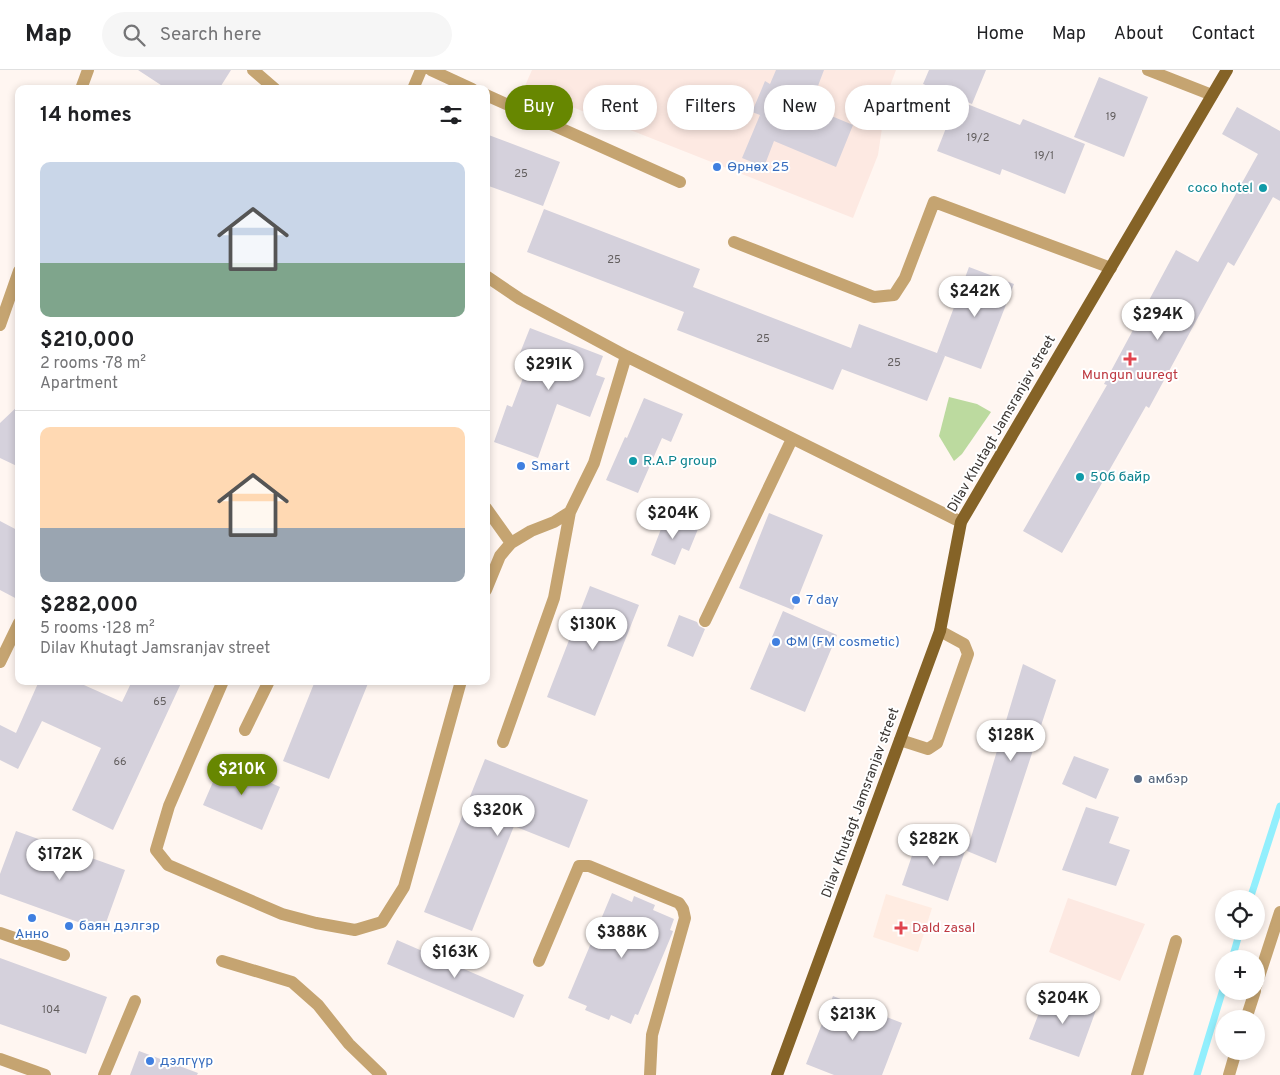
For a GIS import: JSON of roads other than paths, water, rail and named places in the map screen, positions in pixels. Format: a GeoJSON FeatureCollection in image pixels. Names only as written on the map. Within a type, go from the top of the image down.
{"type":"FeatureCollection","features":[{"type":"Feature","properties":{"kind":"main road","name":"Dilav Khutagt Jamsranjav street"},"geometry":{"type":"LineString","coordinates":[[777,1075],[940,631],[960,522],[1227,70]]}},
{"type":"Feature","properties":{"kind":"street"},"geometry":{"type":"LineString","coordinates":[[82,85],[88,70]]}},
{"type":"Feature","properties":{"kind":"street"},"geometry":{"type":"LineString","coordinates":[[253,70],[270,85]]}},
{"type":"Feature","properties":{"kind":"street"},"geometry":{"type":"LineString","coordinates":[[415,85],[421,70]]}},
{"type":"Feature","properties":{"kind":"street"},"geometry":{"type":"LineString","coordinates":[[430,70],[463,85]]}},
{"type":"Feature","properties":{"kind":"street"},"geometry":{"type":"LineString","coordinates":[[1148,70],[1212,95]]}},
{"type":"Feature","properties":{"kind":"street"},"geometry":{"type":"LineString","coordinates":[[490,97],[680,182]]}},
{"type":"Feature","properties":{"kind":"street"},"geometry":{"type":"LineString","coordinates":[[734,242],[874,297],[894,295],[905,278],[934,202],[1111,268]]}},
{"type":"Feature","properties":{"kind":"street"},"geometry":{"type":"LineString","coordinates":[[490,279],[520,299],[626,356],[960,522]]}},
{"type":"Feature","properties":{"kind":"street"},"geometry":{"type":"LineString","coordinates":[[0,325],[15,282]]}},
{"type":"Feature","properties":{"kind":"street"},"geometry":{"type":"LineString","coordinates":[[503,742],[554,598],[570,512],[594,463],[626,356]]}},
{"type":"Feature","properties":{"kind":"street"},"geometry":{"type":"LineString","coordinates":[[705,621],[792,439]]}},
{"type":"Feature","properties":{"kind":"street"},"geometry":{"type":"LineString","coordinates":[[490,580],[500,556],[511,544],[531,530],[554,522],[570,512]]}},
{"type":"Feature","properties":{"kind":"street"},"geometry":{"type":"LineString","coordinates":[[490,514],[511,544]]}},
{"type":"Feature","properties":{"kind":"street"},"geometry":{"type":"LineString","coordinates":[[0,662],[15,631]]}},
{"type":"Feature","properties":{"kind":"street"},"geometry":{"type":"LineString","coordinates":[[900,740],[928,749],[937,743],[968,654],[964,644],[940,631]]}},
{"type":"Feature","properties":{"kind":"street"},"geometry":{"type":"LineString","coordinates":[[221,685],[169,806],[156,850],[168,865],[282,914],[316,923],[355,930],[382,922],[404,887],[460,685]]}},
{"type":"Feature","properties":{"kind":"street"},"geometry":{"type":"LineString","coordinates":[[245,730],[267,685]]}},
{"type":"Feature","properties":{"kind":"street"},"geometry":{"type":"LineString","coordinates":[[540,961],[579,866],[589,866],[679,903],[686,918],[652,1036],[650,1075]]}},
{"type":"Feature","properties":{"kind":"street"},"geometry":{"type":"LineString","coordinates":[[1265,958],[1280,912]]}},
{"type":"Feature","properties":{"kind":"street"},"geometry":{"type":"LineString","coordinates":[[0,933],[64,955]]}},
{"type":"Feature","properties":{"kind":"street"},"geometry":{"type":"LineString","coordinates":[[1138,1075],[1176,941]]}},
{"type":"Feature","properties":{"kind":"street"},"geometry":{"type":"LineString","coordinates":[[222,961],[292,982],[318,1005],[349,1044],[381,1075]]}},
{"type":"Feature","properties":{"kind":"street"},"geometry":{"type":"LineString","coordinates":[[104,1075],[135,1001]]}},
{"type":"Feature","properties":{"kind":"street"},"geometry":{"type":"LineString","coordinates":[[0,1059],[46,1075]]}},
{"type":"Feature","properties":{"kind":"street"},"geometry":{"type":"LineString","coordinates":[[1229,1075],[1233,1060]]}},
{"type":"Feature","properties":{"kind":"waterway"},"geometry":{"type":"LineString","coordinates":[[1253,890],[1280,806]]}},
{"type":"Feature","properties":{"kind":"waterway"},"geometry":{"type":"LineString","coordinates":[[1235,950],[1237,940]]}},
{"type":"Feature","properties":{"kind":"waterway"},"geometry":{"type":"LineString","coordinates":[[1197,1075],[1220,1000]]}},
{"type":"Feature","properties":{"kind":"place","name":"Өрнөх 25"},"geometry":{"type":"Point","coordinates":[717,167]}},
{"type":"Feature","properties":{"kind":"place","name":"coco hotel"},"geometry":{"type":"Point","coordinates":[1263,188]}},
{"type":"Feature","properties":{"kind":"place","name":"Mungun uuregt"},"geometry":{"type":"Point","coordinates":[1130,359]}},
{"type":"Feature","properties":{"kind":"place","name":"R.A.P group"},"geometry":{"type":"Point","coordinates":[633,461]}},
{"type":"Feature","properties":{"kind":"place","name":"Smart"},"geometry":{"type":"Point","coordinates":[521,466]}},
{"type":"Feature","properties":{"kind":"place","name":"50б байр"},"geometry":{"type":"Point","coordinates":[1080,477]}},
{"type":"Feature","properties":{"kind":"place","name":"7 day"},"geometry":{"type":"Point","coordinates":[796,600]}},
{"type":"Feature","properties":{"kind":"place","name":"ФМ (FM cosmetic)"},"geometry":{"type":"Point","coordinates":[776,642]}},
{"type":"Feature","properties":{"kind":"place","name":"амбэр"},"geometry":{"type":"Point","coordinates":[1138,779]}},
{"type":"Feature","properties":{"kind":"place","name":"Анно"},"geometry":{"type":"Point","coordinates":[32,918]}},
{"type":"Feature","properties":{"kind":"place","name":"баян дэлгэр"},"geometry":{"type":"Point","coordinates":[69,926]}},
{"type":"Feature","properties":{"kind":"place","name":"Dald zasal"},"geometry":{"type":"Point","coordinates":[901,928]}},
{"type":"Feature","properties":{"kind":"place","name":"дэлгүүр"},"geometry":{"type":"Point","coordinates":[150,1061]}}]}
